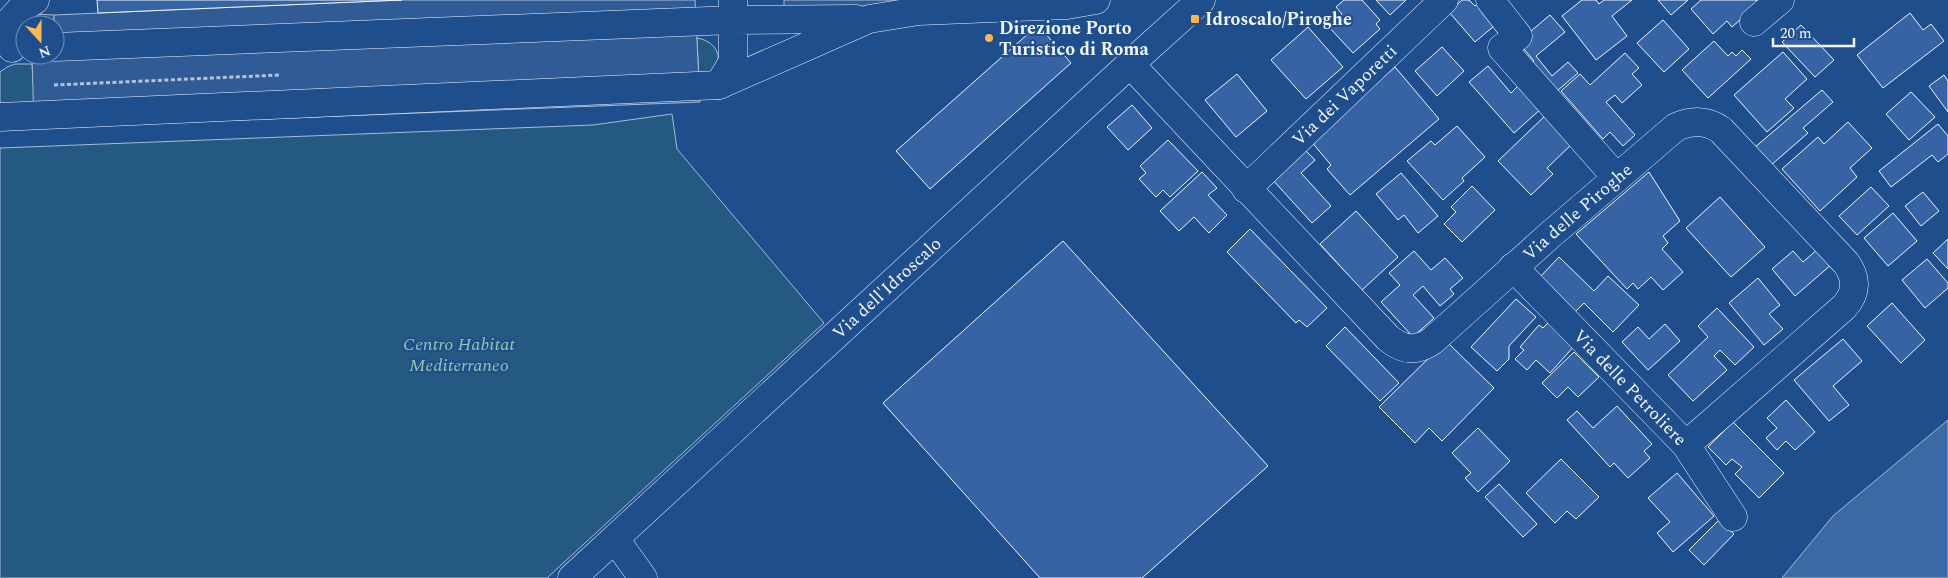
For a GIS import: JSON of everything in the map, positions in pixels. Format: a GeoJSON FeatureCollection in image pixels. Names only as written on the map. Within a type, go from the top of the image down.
{"type":"FeatureCollection","features":[{"type":"Feature","properties":{"kind":"street"},"geometry":{"type":"LineString","coordinates":[[12,48],[11,20],[21,9],[36,0]]}},
{"type":"Feature","properties":{"kind":"street"},"geometry":{"type":"LineString","coordinates":[[65,46],[733,10],[869,18],[919,11],[1034,3],[1067,5],[1096,0]]}},
{"type":"Feature","properties":{"kind":"street","name":"Via dell'Idroscalo"},"geometry":{"type":"LineString","coordinates":[[572,578],[1201,0]]}},
{"type":"Feature","properties":{"kind":"street","name":"Via dei Vaporetti"},"geometry":{"type":"LineString","coordinates":[[1246,189],[1444,0]]}},
{"type":"Feature","properties":{"kind":"street"},"geometry":{"type":"LineString","coordinates":[[1490,0],[1518,36],[1502,48],[1616,177]]}},
{"type":"Feature","properties":{"kind":"street"},"geometry":{"type":"LineString","coordinates":[[1754,22],[1780,0]]}},
{"type":"Feature","properties":{"kind":"street"},"geometry":{"type":"LineString","coordinates":[[719,85],[733,61],[733,10]]}},
{"type":"Feature","properties":{"kind":"street"},"geometry":{"type":"LineString","coordinates":[[0,117],[719,85],[869,18]]}},
{"type":"Feature","properties":{"kind":"street","name":"Via delle Piroghe"},"geometry":{"type":"LineString","coordinates":[[1130,64],[1388,338],[1399,346],[1414,348],[1432,341],[1513,267],[1676,127],[1692,121],[1716,126],[1846,263],[1854,278],[1854,293],[1844,307],[1686,445]]}},
{"type":"Feature","properties":{"kind":"street","name":"Via delle Petroliere"},"geometry":{"type":"LineString","coordinates":[[1513,267],[1686,445],[1732,517]]}},
{"type":"Feature","properties":{"kind":"street"},"geometry":{"type":"LineString","coordinates":[[615,538],[643,578]]}},
{"type":"Feature","properties":{"kind":"green space"},"geometry":{"type":"Polygon","coordinates":[[[697,38],[712,45],[718,58],[717,70],[699,82],[697,38]]]}},
{"type":"Feature","properties":{"kind":"green space"},"geometry":{"type":"Polygon","coordinates":[[[15,64],[32,65],[35,108],[5,106],[0,102],[0,72],[15,64]]]}},
{"type":"Feature","properties":{"kind":"green space","name":"Centro Habitat Mediterraneo"},"geometry":{"type":"Polygon","coordinates":[[[672,114],[677,149],[824,323],[547,578],[0,578],[0,148],[593,125],[672,114]]]}},
{"type":"Feature","properties":{"kind":"shaded area"},"geometry":{"type":"Polygon","coordinates":[[[400,0],[695,0],[700,102],[34,128],[32,65],[65,65],[65,15],[54,15],[400,0]]]}},
{"type":"Feature","properties":{"kind":"shaded area"},"geometry":{"type":"Polygon","coordinates":[[[784,0],[994,0],[994,2],[784,9],[784,0]]]}},
{"type":"Feature","properties":{"kind":"shaded area"},"geometry":{"type":"Polygon","coordinates":[[[1948,420],[1948,578],[1782,578],[1833,516],[1948,420]]]}},
{"type":"Feature","properties":{"kind":"building"},"geometry":{"type":"Polygon","coordinates":[[[97,0],[402,0],[98,13],[97,0]]]}},
{"type":"Feature","properties":{"kind":"building"},"geometry":{"type":"Polygon","coordinates":[[[1344,0],[1362,0],[1380,20],[1376,24],[1380,29],[1353,53],[1328,26],[1342,14],[1336,7],[1344,0]]]}},
{"type":"Feature","properties":{"kind":"building"},"geometry":{"type":"Polygon","coordinates":[[[1376,0],[1406,0],[1390,15],[1376,0]]]}},
{"type":"Feature","properties":{"kind":"building"},"geometry":{"type":"Polygon","coordinates":[[[1462,0],[1469,0],[1475,6],[1481,1],[1494,26],[1475,42],[1449,12],[1462,0]]]}},
{"type":"Feature","properties":{"kind":"building"},"geometry":{"type":"Polygon","coordinates":[[[1582,0],[1596,0],[1599,4],[1604,0],[1632,0],[1612,16],[1627,36],[1596,60],[1562,16],[1582,0]]]}},
{"type":"Feature","properties":{"kind":"building"},"geometry":{"type":"Polygon","coordinates":[[[1658,0],[1688,0],[1671,15],[1658,0]]]}},
{"type":"Feature","properties":{"kind":"building"},"geometry":{"type":"Polygon","coordinates":[[[1701,0],[1756,0],[1759,3],[1732,27],[1727,21],[1713,34],[1691,9],[1701,0]]]}},
{"type":"Feature","properties":{"kind":"building"},"geometry":{"type":"Polygon","coordinates":[[[1910,13],[1923,30],[1931,24],[1944,41],[1883,88],[1857,55],[1910,13]]]}},
{"type":"Feature","properties":{"kind":"building"},"geometry":{"type":"Polygon","coordinates":[[[1550,15],[1565,32],[1536,56],[1552,76],[1568,62],[1578,73],[1550,97],[1525,68],[1534,61],[1518,42],[1550,15]]]}},
{"type":"Feature","properties":{"kind":"building"},"geometry":{"type":"Polygon","coordinates":[[[1663,20],[1689,49],[1664,72],[1637,43],[1663,20]]]}},
{"type":"Feature","properties":{"kind":"building"},"geometry":{"type":"Polygon","coordinates":[[[1038,25],[1071,63],[930,189],[896,151],[1038,25]]]}},
{"type":"Feature","properties":{"kind":"building"},"geometry":{"type":"Polygon","coordinates":[[[1801,25],[1834,60],[1815,77],[1782,42],[1801,25]]]}},
{"type":"Feature","properties":{"kind":"building"},"geometry":{"type":"Polygon","coordinates":[[[1308,27],[1343,67],[1306,99],[1271,60],[1308,27]]]}},
{"type":"Feature","properties":{"kind":"building"},"geometry":{"type":"Polygon","coordinates":[[[1714,41],[1728,56],[1732,52],[1736,56],[1742,50],[1751,59],[1708,98],[1682,70],[1714,41]]]}},
{"type":"Feature","properties":{"kind":"building"},"geometry":{"type":"Polygon","coordinates":[[[1442,47],[1464,71],[1437,96],[1415,71],[1442,47]]]}},
{"type":"Feature","properties":{"kind":"building"},"geometry":{"type":"Polygon","coordinates":[[[1783,52],[1807,79],[1785,99],[1794,108],[1767,132],[1734,95],[1783,52]]]}},
{"type":"Feature","properties":{"kind":"building"},"geometry":{"type":"Polygon","coordinates":[[[1625,53],[1639,68],[1632,74],[1642,85],[1622,103],[1615,95],[1606,102],[1635,135],[1623,146],[1610,132],[1603,139],[1561,91],[1580,74],[1590,85],[1625,53]]]}},
{"type":"Feature","properties":{"kind":"building"},"geometry":{"type":"Polygon","coordinates":[[[1488,66],[1511,93],[1521,83],[1542,108],[1514,133],[1469,82],[1488,66]]]}},
{"type":"Feature","properties":{"kind":"building"},"geometry":{"type":"Polygon","coordinates":[[[1395,67],[1439,119],[1350,195],[1327,169],[1331,165],[1310,140],[1395,67]]]}},
{"type":"Feature","properties":{"kind":"building"},"geometry":{"type":"Polygon","coordinates":[[[1237,74],[1267,111],[1236,137],[1205,100],[1237,74]]]}},
{"type":"Feature","properties":{"kind":"building"},"geometry":{"type":"Polygon","coordinates":[[[1944,75],[1948,81],[1948,112],[1929,86],[1944,75]]]}},
{"type":"Feature","properties":{"kind":"building"},"geometry":{"type":"Polygon","coordinates":[[[1822,90],[1833,102],[1803,128],[1808,133],[1770,166],[1754,148],[1822,90]]]}},
{"type":"Feature","properties":{"kind":"building"},"geometry":{"type":"Polygon","coordinates":[[[1911,92],[1935,117],[1909,140],[1886,114],[1911,92]]]}},
{"type":"Feature","properties":{"kind":"building"},"geometry":{"type":"Polygon","coordinates":[[[1132,105],[1152,128],[1128,150],[1107,127],[1132,105]]]}},
{"type":"Feature","properties":{"kind":"building"},"geometry":{"type":"Polygon","coordinates":[[[1547,114],[1574,142],[1547,168],[1553,174],[1531,195],[1498,161],[1547,114]]]}},
{"type":"Feature","properties":{"kind":"building"},"geometry":{"type":"Polygon","coordinates":[[[1848,122],[1872,148],[1850,168],[1857,177],[1820,211],[1782,169],[1818,137],[1824,144],[1848,122]]]}},
{"type":"Feature","properties":{"kind":"building"},"geometry":{"type":"Polygon","coordinates":[[[1938,124],[1948,136],[1948,154],[1938,162],[1932,155],[1891,187],[1879,171],[1938,124]]]}},
{"type":"Feature","properties":{"kind":"building"},"geometry":{"type":"Polygon","coordinates":[[[1457,126],[1485,157],[1462,178],[1464,181],[1443,200],[1407,161],[1431,141],[1435,145],[1457,126]]]}},
{"type":"Feature","properties":{"kind":"building"},"geometry":{"type":"Polygon","coordinates":[[[1168,140],[1198,171],[1170,197],[1163,190],[1156,197],[1139,179],[1146,173],[1140,166],[1168,140]]]}},
{"type":"Feature","properties":{"kind":"building"},"geometry":{"type":"Polygon","coordinates":[[[1304,149],[1315,160],[1301,173],[1331,206],[1312,223],[1271,178],[1304,149]]]}},
{"type":"Feature","properties":{"kind":"building"},"geometry":{"type":"Polygon","coordinates":[[[1202,172],[1217,188],[1208,195],[1227,215],[1209,233],[1194,217],[1179,231],[1160,211],[1202,172]]]}},
{"type":"Feature","properties":{"kind":"building"},"geometry":{"type":"Polygon","coordinates":[[[1649,172],[1680,221],[1663,236],[1668,243],[1662,249],[1683,272],[1663,290],[1651,277],[1638,289],[1633,283],[1627,289],[1576,234],[1649,172]]]}},
{"type":"Feature","properties":{"kind":"building"},"geometry":{"type":"Polygon","coordinates":[[[1401,173],[1438,216],[1418,233],[1404,215],[1398,220],[1376,194],[1401,173]]]}},
{"type":"Feature","properties":{"kind":"building"},"geometry":{"type":"Polygon","coordinates":[[[1472,186],[1495,210],[1462,242],[1444,224],[1456,212],[1451,207],[1472,186]]]}},
{"type":"Feature","properties":{"kind":"building"},"geometry":{"type":"Polygon","coordinates":[[[1871,187],[1889,206],[1857,235],[1839,216],[1871,187]]]}},
{"type":"Feature","properties":{"kind":"building"},"geometry":{"type":"Polygon","coordinates":[[[1923,192],[1939,211],[1921,226],[1905,206],[1923,192]]]}},
{"type":"Feature","properties":{"kind":"building"},"geometry":{"type":"Polygon","coordinates":[[[1720,197],[1765,247],[1731,277],[1686,228],[1720,197]]]}},
{"type":"Feature","properties":{"kind":"building"},"geometry":{"type":"Polygon","coordinates":[[[1356,211],[1398,257],[1362,290],[1320,244],[1356,211]]]}},
{"type":"Feature","properties":{"kind":"building"},"geometry":{"type":"Polygon","coordinates":[[[1893,213],[1917,241],[1888,266],[1864,238],[1893,213]]]}},
{"type":"Feature","properties":{"kind":"building"},"geometry":{"type":"Polygon","coordinates":[[[1250,229],[1327,308],[1307,327],[1299,320],[1296,323],[1227,252],[1250,229]]]}},
{"type":"Feature","properties":{"kind":"building"},"geometry":{"type":"Polygon","coordinates":[[[1948,239],[1948,269],[1933,253],[1948,239]]]}},
{"type":"Feature","properties":{"kind":"building"},"geometry":{"type":"Polygon","coordinates":[[[1063,241],[1268,466],[1142,578],[1040,578],[883,403],[1063,241]]]}},
{"type":"Feature","properties":{"kind":"building"},"geometry":{"type":"Polygon","coordinates":[[[1819,248],[1832,264],[1795,296],[1772,269],[1793,251],[1803,262],[1819,248]]]}},
{"type":"Feature","properties":{"kind":"building"},"geometry":{"type":"Polygon","coordinates":[[[1414,251],[1431,270],[1445,258],[1463,278],[1450,289],[1454,294],[1440,306],[1423,286],[1413,295],[1434,318],[1413,337],[1381,302],[1400,285],[1389,273],[1414,251]]]}},
{"type":"Feature","properties":{"kind":"building"},"geometry":{"type":"Polygon","coordinates":[[[1559,257],[1594,291],[1608,276],[1639,305],[1613,332],[1584,303],[1575,312],[1539,278],[1559,257]]]}},
{"type":"Feature","properties":{"kind":"building"},"geometry":{"type":"Polygon","coordinates":[[[1927,259],[1948,283],[1948,288],[1925,308],[1902,280],[1927,259]]]}},
{"type":"Feature","properties":{"kind":"building"},"geometry":{"type":"Polygon","coordinates":[[[1758,278],[1780,305],[1769,314],[1783,329],[1764,345],[1729,303],[1758,278]]]}},
{"type":"Feature","properties":{"kind":"building"},"geometry":{"type":"Polygon","coordinates":[[[1516,299],[1536,317],[1509,346],[1509,359],[1497,371],[1471,347],[1516,299]]]}},
{"type":"Feature","properties":{"kind":"building"},"geometry":{"type":"Polygon","coordinates":[[[1892,303],[1925,340],[1901,363],[1867,326],[1892,303]]]}},
{"type":"Feature","properties":{"kind":"building"},"geometry":{"type":"Polygon","coordinates":[[[1717,308],[1754,347],[1735,365],[1720,350],[1714,356],[1727,370],[1693,401],[1668,375],[1708,337],[1698,326],[1717,308]]]}},
{"type":"Feature","properties":{"kind":"building"},"geometry":{"type":"Polygon","coordinates":[[[1550,321],[1576,344],[1550,373],[1536,360],[1527,370],[1515,359],[1524,350],[1520,347],[1539,325],[1543,328],[1550,321]]]}},
{"type":"Feature","properties":{"kind":"building"},"geometry":{"type":"Polygon","coordinates":[[[1665,324],[1680,341],[1648,370],[1622,342],[1638,327],[1649,339],[1665,324]]]}},
{"type":"Feature","properties":{"kind":"building"},"geometry":{"type":"Polygon","coordinates":[[[1345,327],[1399,383],[1380,401],[1326,346],[1345,327]]]}},
{"type":"Feature","properties":{"kind":"building"},"geometry":{"type":"Polygon","coordinates":[[[1843,339],[1862,361],[1833,386],[1849,405],[1829,421],[1794,380],[1843,339]]]}},
{"type":"Feature","properties":{"kind":"building"},"geometry":{"type":"Polygon","coordinates":[[[1446,341],[1494,388],[1442,441],[1429,428],[1415,443],[1379,407],[1446,341]]]}},
{"type":"Feature","properties":{"kind":"building"},"geometry":{"type":"Polygon","coordinates":[[[1574,352],[1599,377],[1578,397],[1568,387],[1557,398],[1542,383],[1574,352]]]}},
{"type":"Feature","properties":{"kind":"building"},"geometry":{"type":"Polygon","coordinates":[[[1786,400],[1815,432],[1795,450],[1786,441],[1777,450],[1766,438],[1777,428],[1767,418],[1786,400]]]}},
{"type":"Feature","properties":{"kind":"building"},"geometry":{"type":"Polygon","coordinates":[[[1617,406],[1652,444],[1644,451],[1650,458],[1628,478],[1614,463],[1610,467],[1567,420],[1577,411],[1593,428],[1617,406]]]}},
{"type":"Feature","properties":{"kind":"building"},"geometry":{"type":"Polygon","coordinates":[[[1733,422],[1784,473],[1759,498],[1735,474],[1742,467],[1732,459],[1726,465],[1708,447],[1733,422]]]}},
{"type":"Feature","properties":{"kind":"building"},"geometry":{"type":"Polygon","coordinates":[[[1478,428],[1510,461],[1478,492],[1465,478],[1471,473],[1452,453],[1478,428]]]}},
{"type":"Feature","properties":{"kind":"building"},"geometry":{"type":"Polygon","coordinates":[[[1561,459],[1599,497],[1576,519],[1567,511],[1555,523],[1526,493],[1561,459]]]}},
{"type":"Feature","properties":{"kind":"building"},"geometry":{"type":"Polygon","coordinates":[[[1677,473],[1714,516],[1673,552],[1657,533],[1670,522],[1648,498],[1677,473]]]}},
{"type":"Feature","properties":{"kind":"building"},"geometry":{"type":"Polygon","coordinates":[[[1499,484],[1537,524],[1523,537],[1485,497],[1499,484]]]}},
{"type":"Feature","properties":{"kind":"building"},"geometry":{"type":"Polygon","coordinates":[[[1719,520],[1734,534],[1704,565],[1689,550],[1719,520]]]}},
{"type":"Feature","properties":{"kind":"place","name":"Idroscalo/Piroghe"},"geometry":{"type":"Point","coordinates":[1195,19]}},
{"type":"Feature","properties":{"kind":"place","name":"Direzione Porto Turistico di Roma"},"geometry":{"type":"Point","coordinates":[989,38]}}]}
